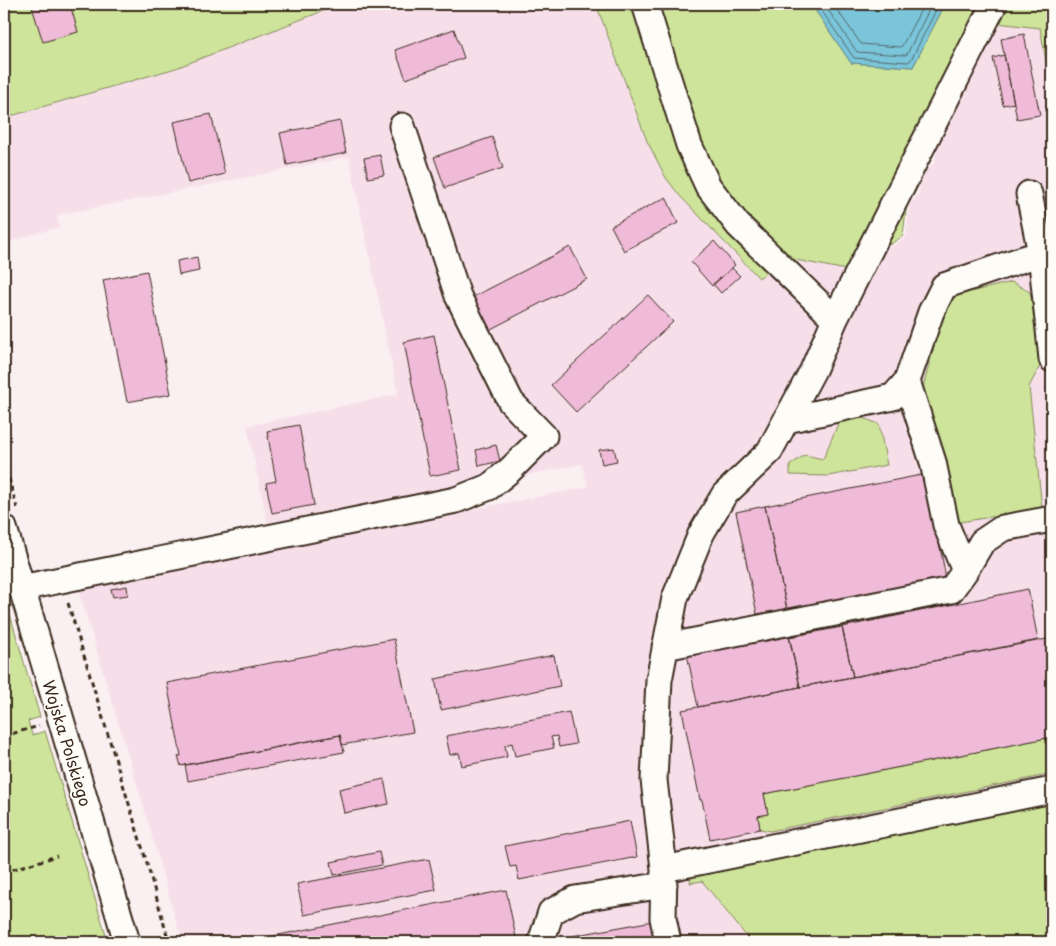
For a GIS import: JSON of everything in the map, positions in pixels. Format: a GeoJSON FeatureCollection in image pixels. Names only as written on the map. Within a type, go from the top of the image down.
{"type":"FeatureCollection","features":[{"type":"Feature","properties":{"kind":"street"},"geometry":{"type":"LineString","coordinates":[[645,4],[689,145],[708,186],[738,225],[835,319]]}},
{"type":"Feature","properties":{"kind":"street"},"geometry":{"type":"LineString","coordinates":[[668,942],[663,918],[664,877],[654,780],[658,680],[675,598],[701,534],[724,495],[769,452],[814,370],[835,319],[994,4]]}},
{"type":"Feature","properties":{"kind":"street"},"geometry":{"type":"LineString","coordinates":[[22,588],[456,500],[489,487],[510,470],[544,436],[511,402],[458,296],[402,126]]}},
{"type":"Feature","properties":{"kind":"street"},"geometry":{"type":"LineString","coordinates":[[1029,194],[1041,253],[1052,359]]}},
{"type":"Feature","properties":{"kind":"street"},"geometry":{"type":"LineString","coordinates":[[786,420],[893,397],[908,381],[931,312],[944,286],[1041,253]]}},
{"type":"Feature","properties":{"kind":"street"},"geometry":{"type":"LineString","coordinates":[[908,381],[933,462],[946,525],[965,571]]}},
{"type":"Feature","properties":{"kind":"street"},"geometry":{"type":"LineString","coordinates":[[665,647],[951,590],[982,542],[1003,528],[1052,519]]}},
{"type":"Feature","properties":{"kind":"street","name":"Wojska Polskiego"},"geometry":{"type":"LineString","coordinates":[[10,528],[22,588],[128,942]]}},
{"type":"Feature","properties":{"kind":"street"},"geometry":{"type":"LineString","coordinates":[[541,942],[551,912],[575,899],[664,877],[1052,790]]}},
{"type":"Feature","properties":{"kind":"path"},"geometry":{"type":"LineString","coordinates":[[4,461],[10,528]]}},
{"type":"Feature","properties":{"kind":"path"},"geometry":{"type":"LineString","coordinates":[[56,581],[62,589],[69,606],[169,942]]}},
{"type":"Feature","properties":{"kind":"path"},"geometry":{"type":"LineString","coordinates":[[4,736],[47,724]]}},
{"type":"Feature","properties":{"kind":"path"},"geometry":{"type":"LineString","coordinates":[[4,872],[57,856]]}},
{"type":"Feature","properties":{"kind":"shaded area"},"geometry":{"type":"Polygon","coordinates":[[[341,4],[596,4],[647,141],[666,178],[680,196],[759,278],[786,258],[879,255],[906,237],[910,204],[919,194],[922,174],[935,163],[937,146],[933,137],[988,22],[1040,28],[1052,94],[1052,942],[182,942],[77,585],[588,487],[582,464],[268,525],[247,426],[398,394],[349,157],[57,215],[59,227],[4,243],[4,118],[176,68],[341,4]]]}},
{"type":"Feature","properties":{"kind":"green space"},"geometry":{"type":"Polygon","coordinates":[[[4,4],[341,4],[176,68],[4,118],[4,4]]]}},
{"type":"Feature","properties":{"kind":"green space"},"geometry":{"type":"Polygon","coordinates":[[[596,4],[811,4],[851,63],[913,67],[945,4],[988,4],[933,143],[931,161],[923,164],[918,174],[918,186],[907,202],[903,236],[846,270],[786,258],[759,278],[680,196],[666,178],[647,141],[596,4]]]}},
{"type":"Feature","properties":{"kind":"green space"},"geometry":{"type":"Polygon","coordinates":[[[999,4],[1052,4],[1052,94],[1040,28],[988,22],[999,4]]]}},
{"type":"Feature","properties":{"kind":"green space"},"geometry":{"type":"Polygon","coordinates":[[[1012,282],[1030,292],[1042,362],[1029,387],[1042,508],[954,523],[920,398],[944,310],[953,296],[1012,282]]]}},
{"type":"Feature","properties":{"kind":"green space"},"geometry":{"type":"Polygon","coordinates":[[[857,416],[879,424],[887,465],[828,476],[790,475],[790,465],[805,455],[823,459],[840,419],[857,416]]]}},
{"type":"Feature","properties":{"kind":"green space"},"geometry":{"type":"Polygon","coordinates":[[[4,594],[40,717],[28,721],[32,735],[45,731],[108,942],[4,942],[4,594]]]}},
{"type":"Feature","properties":{"kind":"green space"},"geometry":{"type":"Polygon","coordinates":[[[1047,738],[1052,774],[770,831],[760,829],[758,816],[768,814],[764,794],[1047,738]]]}},
{"type":"Feature","properties":{"kind":"green space"},"geometry":{"type":"Polygon","coordinates":[[[1052,795],[1052,942],[751,942],[702,881],[690,883],[692,871],[1052,795]]]}},
{"type":"Feature","properties":{"kind":"water"},"geometry":{"type":"Polygon","coordinates":[[[811,4],[945,4],[913,67],[851,63],[811,4]]]}},
{"type":"Feature","properties":{"kind":"building"},"geometry":{"type":"Polygon","coordinates":[[[31,4],[70,4],[78,32],[43,42],[31,4]]]}},
{"type":"Feature","properties":{"kind":"building"},"geometry":{"type":"Polygon","coordinates":[[[454,29],[464,58],[406,79],[395,50],[454,29]]]}},
{"type":"Feature","properties":{"kind":"building"},"geometry":{"type":"Polygon","coordinates":[[[1024,34],[1040,115],[1017,119],[1001,39],[1024,34]]]}},
{"type":"Feature","properties":{"kind":"building"},"geometry":{"type":"Polygon","coordinates":[[[1004,55],[1014,103],[1003,105],[993,58],[1004,55]]]}},
{"type":"Feature","properties":{"kind":"building"},"geometry":{"type":"Polygon","coordinates":[[[211,114],[225,174],[188,183],[174,122],[211,114]]]}},
{"type":"Feature","properties":{"kind":"building"},"geometry":{"type":"Polygon","coordinates":[[[340,121],[346,153],[287,165],[280,133],[340,121]]]}},
{"type":"Feature","properties":{"kind":"building"},"geometry":{"type":"Polygon","coordinates":[[[492,137],[503,168],[445,188],[434,157],[492,137]]]}},
{"type":"Feature","properties":{"kind":"building"},"geometry":{"type":"Polygon","coordinates":[[[380,155],[384,175],[368,178],[364,158],[380,155]]]}},
{"type":"Feature","properties":{"kind":"building"},"geometry":{"type":"Polygon","coordinates":[[[666,197],[678,223],[624,251],[611,226],[666,197]]]}},
{"type":"Feature","properties":{"kind":"building"},"geometry":{"type":"Polygon","coordinates":[[[714,241],[735,265],[712,286],[691,262],[714,241]]]}},
{"type":"Feature","properties":{"kind":"building"},"geometry":{"type":"Polygon","coordinates":[[[570,247],[587,279],[487,331],[471,298],[570,247]]]}},
{"type":"Feature","properties":{"kind":"building"},"geometry":{"type":"Polygon","coordinates":[[[197,257],[199,271],[179,275],[177,261],[197,257]]]}},
{"type":"Feature","properties":{"kind":"building"},"geometry":{"type":"Polygon","coordinates":[[[732,268],[740,276],[721,293],[713,284],[732,268]]]}},
{"type":"Feature","properties":{"kind":"building"},"geometry":{"type":"Polygon","coordinates":[[[147,271],[171,394],[127,402],[103,280],[147,271]]]}},
{"type":"Feature","properties":{"kind":"building"},"geometry":{"type":"Polygon","coordinates":[[[648,295],[673,322],[576,412],[551,385],[648,295]]]}},
{"type":"Feature","properties":{"kind":"building"},"geometry":{"type":"Polygon","coordinates":[[[434,335],[461,470],[430,476],[404,342],[434,335]]]}},
{"type":"Feature","properties":{"kind":"building"},"geometry":{"type":"Polygon","coordinates":[[[299,425],[314,505],[272,513],[266,483],[276,481],[267,431],[299,425]]]}},
{"type":"Feature","properties":{"kind":"building"},"geometry":{"type":"Polygon","coordinates":[[[496,445],[500,461],[479,466],[476,450],[496,445]]]}},
{"type":"Feature","properties":{"kind":"building"},"geometry":{"type":"Polygon","coordinates":[[[614,448],[617,461],[602,464],[599,450],[614,448]]]}},
{"type":"Feature","properties":{"kind":"building"},"geometry":{"type":"Polygon","coordinates":[[[926,474],[946,578],[787,609],[765,506],[926,474]]]}},
{"type":"Feature","properties":{"kind":"building"},"geometry":{"type":"Polygon","coordinates":[[[765,506],[787,609],[757,614],[736,512],[765,506]]]}},
{"type":"Feature","properties":{"kind":"building"},"geometry":{"type":"Polygon","coordinates":[[[127,586],[128,595],[113,597],[111,589],[127,586]]]}},
{"type":"Feature","properties":{"kind":"building"},"geometry":{"type":"Polygon","coordinates":[[[1028,589],[1038,640],[853,677],[842,627],[1028,589]]]}},
{"type":"Feature","properties":{"kind":"building"},"geometry":{"type":"Polygon","coordinates":[[[842,627],[853,677],[800,687],[789,637],[842,627]]]}},
{"type":"Feature","properties":{"kind":"building"},"geometry":{"type":"Polygon","coordinates":[[[789,635],[800,687],[698,707],[687,654],[789,635]]]}},
{"type":"Feature","properties":{"kind":"building"},"geometry":{"type":"Polygon","coordinates":[[[1052,638],[1052,737],[764,794],[768,814],[758,816],[760,829],[710,839],[682,710],[1052,638]]]}},
{"type":"Feature","properties":{"kind":"building"},"geometry":{"type":"Polygon","coordinates":[[[394,639],[413,732],[342,745],[340,735],[181,766],[178,756],[181,756],[167,683],[394,639]]]}},
{"type":"Feature","properties":{"kind":"building"},"geometry":{"type":"Polygon","coordinates":[[[554,655],[560,686],[441,710],[435,679],[554,655]]]}},
{"type":"Feature","properties":{"kind":"building"},"geometry":{"type":"Polygon","coordinates":[[[569,712],[576,744],[559,747],[557,736],[551,737],[554,748],[515,756],[512,743],[505,745],[507,757],[462,766],[459,753],[450,755],[446,736],[569,712]]]}},
{"type":"Feature","properties":{"kind":"building"},"geometry":{"type":"Polygon","coordinates":[[[340,735],[344,752],[188,781],[185,765],[340,735]]]}},
{"type":"Feature","properties":{"kind":"building"},"geometry":{"type":"Polygon","coordinates":[[[384,779],[389,804],[344,813],[339,789],[384,779]]]}},
{"type":"Feature","properties":{"kind":"building"},"geometry":{"type":"Polygon","coordinates":[[[630,821],[637,857],[519,880],[516,866],[510,867],[505,846],[630,821]]]}},
{"type":"Feature","properties":{"kind":"building"},"geometry":{"type":"Polygon","coordinates":[[[379,852],[382,865],[334,875],[331,862],[379,852]]]}},
{"type":"Feature","properties":{"kind":"building"},"geometry":{"type":"Polygon","coordinates":[[[429,859],[436,890],[304,915],[297,884],[429,859]]]}},
{"type":"Feature","properties":{"kind":"building"},"geometry":{"type":"Polygon","coordinates":[[[506,890],[517,942],[243,942],[506,890]]]}},
{"type":"Feature","properties":{"kind":"building"},"geometry":{"type":"Polygon","coordinates":[[[658,920],[663,942],[568,942],[572,936],[658,920]]]}}]}
